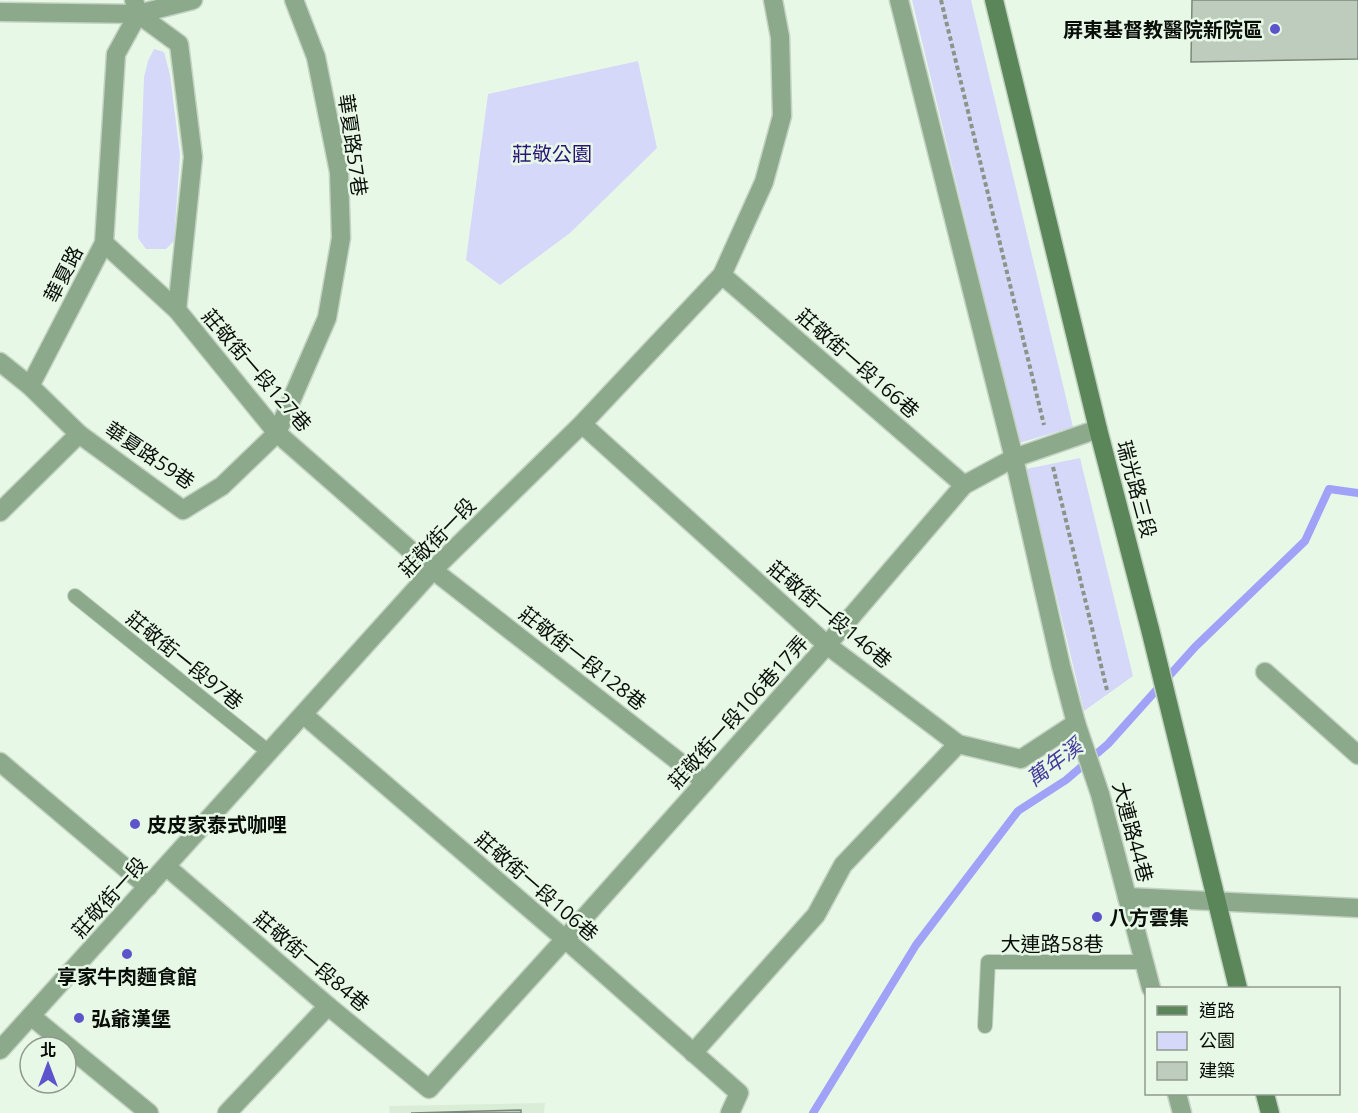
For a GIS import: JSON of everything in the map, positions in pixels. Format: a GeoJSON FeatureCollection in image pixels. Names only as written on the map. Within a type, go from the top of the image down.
{"type":"FeatureCollection","features":[{"type":"Feature","properties":{"kind":"street"},"geometry":{"type":"LineString","coordinates":[[0,12],[136,7],[193,0]]}},
{"type":"Feature","properties":{"kind":"street","name":"華夏路57巷"},"geometry":{"type":"LineString","coordinates":[[277,433],[327,318],[341,238],[339,172],[316,57],[294,0]]}},
{"type":"Feature","properties":{"kind":"street","name":"莊敬街一段"},"geometry":{"type":"LineString","coordinates":[[0,1050],[433,570],[582,424],[722,275],[764,182],[782,116],[780,37],[773,0]]}},
{"type":"Feature","properties":{"kind":"street"},"geometry":{"type":"LineString","coordinates":[[899,0],[1014,458],[1060,666],[1076,723]]}},
{"type":"Feature","properties":{"kind":"street","name":"瑞光路三段"},"geometry":{"type":"LineString","coordinates":[[994,0],[1098,429],[1150,628],[1238,987]]}},
{"type":"Feature","properties":{"kind":"street"},"geometry":{"type":"LineString","coordinates":[[136,7],[179,44],[193,157],[177,310]]}},
{"type":"Feature","properties":{"kind":"street","name":"華夏路"},"geometry":{"type":"LineString","coordinates":[[30,386],[104,243],[116,54],[136,7]]}},
{"type":"Feature","properties":{"kind":"street","name":"莊敬街一段127巷"},"geometry":{"type":"LineString","coordinates":[[104,243],[177,310],[277,433],[433,570]]}},
{"type":"Feature","properties":{"kind":"street","name":"莊敬街一段166巷"},"geometry":{"type":"LineString","coordinates":[[722,275],[964,485]]}},
{"type":"Feature","properties":{"kind":"street"},"geometry":{"type":"LineString","coordinates":[[0,362],[30,386],[80,434],[0,512]]}},
{"type":"Feature","properties":{"kind":"street","name":"莊敬街一段146巷"},"geometry":{"type":"LineString","coordinates":[[582,424],[828,645],[958,744],[1021,759],[1076,723]]}},
{"type":"Feature","properties":{"kind":"street"},"geometry":{"type":"LineString","coordinates":[[964,485],[1014,458],[1098,429]]}},
{"type":"Feature","properties":{"kind":"street","name":"華夏路59巷"},"geometry":{"type":"LineString","coordinates":[[80,434],[183,510],[222,486],[277,433]]}},
{"type":"Feature","properties":{"kind":"street","name":"莊敬街一段106巷17弄"},"geometry":{"type":"LineString","coordinates":[[429,1089],[828,645],[964,485]]}},
{"type":"Feature","properties":{"kind":"street","name":"莊敬街一段128巷"},"geometry":{"type":"LineString","coordinates":[[433,570],[705,782]]}},
{"type":"Feature","properties":{"kind":"street"},"geometry":{"type":"LineString","coordinates":[[1265,672],[1358,755]]}},
{"type":"Feature","properties":{"kind":"street","name":"莊敬街一段106巷"},"geometry":{"type":"LineString","coordinates":[[304,715],[565,939],[739,1093],[730,1113]]}},
{"type":"Feature","properties":{"kind":"street","name":"大連路44巷"},"geometry":{"type":"LineString","coordinates":[[1076,723],[1100,794],[1151,987]]}},
{"type":"Feature","properties":{"kind":"street"},"geometry":{"type":"LineString","coordinates":[[693,1053],[816,915],[843,865],[958,744]]}},
{"type":"Feature","properties":{"kind":"street"},"geometry":{"type":"LineString","coordinates":[[0,762],[148,887]]}},
{"type":"Feature","properties":{"kind":"street","name":"莊敬街一段84巷"},"geometry":{"type":"LineString","coordinates":[[167,867],[328,1006],[429,1089]]}},
{"type":"Feature","properties":{"kind":"street"},"geometry":{"type":"LineString","coordinates":[[1127,897],[1358,908]]}},
{"type":"Feature","properties":{"kind":"street"},"geometry":{"type":"LineString","coordinates":[[227,1113],[328,1006]]}},
{"type":"Feature","properties":{"kind":"street"},"geometry":{"type":"LineString","coordinates":[[31,1016],[149,1113]]}},
{"type":"Feature","properties":{"kind":"street"},"geometry":{"type":"LineString","coordinates":[[1177,1095],[1182,1113]]}},
{"type":"Feature","properties":{"kind":"street"},"geometry":{"type":"LineString","coordinates":[[1265,1095],[1270,1113]]}},
{"type":"Feature","properties":{"kind":"lane","name":"莊敬街一段97巷"},"geometry":{"type":"LineString","coordinates":[[75,596],[270,753]]}},
{"type":"Feature","properties":{"kind":"lane","name":"大連路58巷"},"geometry":{"type":"LineString","coordinates":[[985,1026],[988,962],[1144,962]]}},
{"type":"Feature","properties":{"kind":"path"},"geometry":{"type":"LineString","coordinates":[[941,0],[1107,690]]}},
{"type":"Feature","properties":{"kind":"shaded area"},"geometry":{"type":"Polygon","coordinates":[[[545,1103],[544,1113],[390,1113],[389,1106],[545,1103]]]}},
{"type":"Feature","properties":{"kind":"green space"},"geometry":{"type":"Polygon","coordinates":[[[912,0],[971,0],[1073,427],[1019,443],[912,0]]]}},
{"type":"Feature","properties":{"kind":"green space"},"geometry":{"type":"Polygon","coordinates":[[[154,49],[164,52],[170,75],[180,155],[174,241],[166,249],[146,249],[138,238],[144,77],[154,49]]]}},
{"type":"Feature","properties":{"kind":"green space","name":"莊敬公園"},"geometry":{"type":"Polygon","coordinates":[[[638,61],[657,148],[570,233],[500,285],[466,260],[488,94],[638,61]]]}},
{"type":"Feature","properties":{"kind":"green space"},"geometry":{"type":"Polygon","coordinates":[[[1080,458],[1133,676],[1084,711],[1026,469],[1080,458]]]}},
{"type":"Feature","properties":{"kind":"building","name":"屏東基督教醫院新院區"},"geometry":{"type":"Polygon","coordinates":[[[1192,0],[1358,0],[1358,59],[1191,62],[1192,0]]]}},
{"type":"Feature","properties":{"kind":"building"},"geometry":{"type":"Polygon","coordinates":[[[521,1110],[521,1113],[411,1113],[521,1110]]]}},
{"type":"Feature","properties":{"kind":"waterway","name":"萬年溪"},"geometry":{"type":"LineString","coordinates":[[813,1113],[916,945],[1018,811],[1066,780],[1108,744],[1195,647],[1305,541],[1329,489],[1358,493]]}},
{"type":"Feature","properties":{"kind":"place","name":"屏東基督教醫院新院區"},"geometry":{"type":"Point","coordinates":[1275,29]}},
{"type":"Feature","properties":{"kind":"place","name":"皮皮家泰式咖哩"},"geometry":{"type":"Point","coordinates":[135,824]}},
{"type":"Feature","properties":{"kind":"place","name":"八方雲集"},"geometry":{"type":"Point","coordinates":[1097,917]}},
{"type":"Feature","properties":{"kind":"place","name":"享家牛肉麵食館"},"geometry":{"type":"Point","coordinates":[127,954]}},
{"type":"Feature","properties":{"kind":"place","name":"弘爺漢堡"},"geometry":{"type":"Point","coordinates":[79,1018]}}]}
